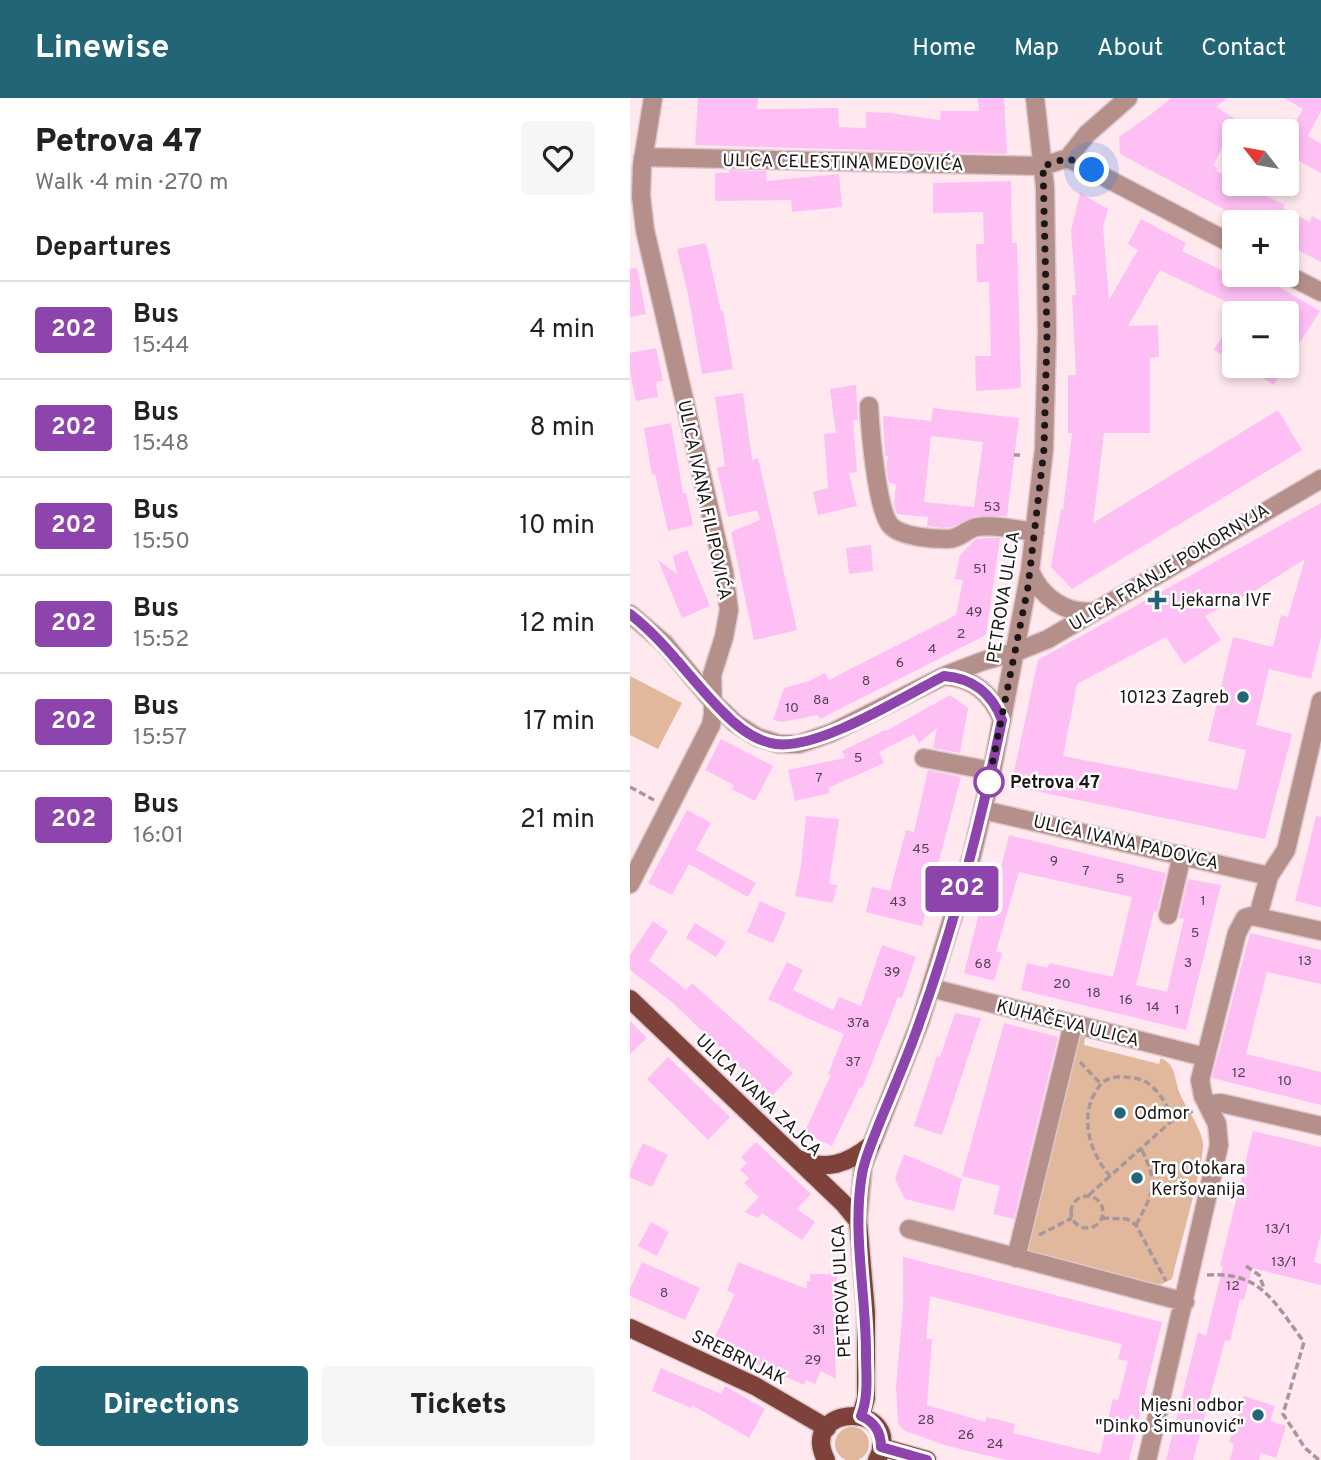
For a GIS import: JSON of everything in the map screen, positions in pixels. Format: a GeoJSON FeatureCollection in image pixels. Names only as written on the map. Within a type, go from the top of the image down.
{"type":"FeatureCollection","features":[{"type":"Feature","properties":{"kind":"main road","name":"ULICA IVANA ZAJCA"},"geometry":{"type":"LineString","coordinates":[[630,999],[844,1204],[858,1221]]}},
{"type":"Feature","properties":{"kind":"main road"},"geometry":{"type":"LineString","coordinates":[[792,1156],[808,1163],[830,1166],[852,1159],[871,1145]]}},
{"type":"Feature","properties":{"kind":"main road","name":"PETROVA ULICA"},"geometry":{"type":"LineString","coordinates":[[858,1221],[866,1312],[866,1398],[861,1416]]}},
{"type":"Feature","properties":{"kind":"main road","name":"SREBRNJAK"},"geometry":{"type":"LineString","coordinates":[[630,1328],[755,1386],[827,1428]]}},
{"type":"Feature","properties":{"kind":"main road"},"geometry":{"type":"LineString","coordinates":[[827,1460],[822,1441],[827,1428],[842,1416],[861,1416],[872,1422],[877,1429],[879,1454],[927,1460]]}},
{"type":"Feature","properties":{"kind":"street","name":"ULICA IVANA FILIPOVIĆA"},"geometry":{"type":"LineString","coordinates":[[630,884],[709,732],[713,714],[712,675],[727,627],[728,594],[645,230],[641,196],[643,157],[653,98]]}},
{"type":"Feature","properties":{"kind":"street","name":"PETROVA ULICA"},"geometry":{"type":"LineString","coordinates":[[858,1221],[862,1175],[871,1145],[931,988],[972,855],[992,771],[1030,571],[1046,397],[1043,166],[1035,98]]}},
{"type":"Feature","properties":{"kind":"street"},"geometry":{"type":"LineString","coordinates":[[1128,98],[1087,134],[1068,158],[1222,240]]}},
{"type":"Feature","properties":{"kind":"street","name":"ULICA CELESTINA MEDOVIĆA"},"geometry":{"type":"LineString","coordinates":[[643,157],[1043,166],[1068,158]]}},
{"type":"Feature","properties":{"kind":"street"},"geometry":{"type":"LineString","coordinates":[[1299,281],[1321,292]]}},
{"type":"Feature","properties":{"kind":"street"},"geometry":{"type":"LineString","coordinates":[[869,406],[870,434],[879,485],[885,517],[891,527],[904,533],[950,539],[961,537],[972,528],[983,527],[1035,532]]}},
{"type":"Feature","properties":{"kind":"street","name":"ULICA FRANJE POKORNYJA"},"geometry":{"type":"LineString","coordinates":[[630,614],[664,643],[713,702],[735,723],[757,737],[779,744],[799,744],[831,733],[944,676],[1048,639],[1321,479]]}},
{"type":"Feature","properties":{"kind":"street"},"geometry":{"type":"LineString","coordinates":[[1030,571],[1041,590],[1056,602],[1079,612],[1096,611]]}},
{"type":"Feature","properties":{"kind":"street"},"geometry":{"type":"LineString","coordinates":[[944,676],[975,684],[990,699],[1002,720]]}},
{"type":"Feature","properties":{"kind":"street"},"geometry":{"type":"LineString","coordinates":[[1258,916],[1269,876],[1286,850],[1321,701]]}},
{"type":"Feature","properties":{"kind":"street"},"geometry":{"type":"LineString","coordinates":[[924,758],[992,771]]}},
{"type":"Feature","properties":{"kind":"street","name":"ULICA IVANA PADOVCA"},"geometry":{"type":"LineString","coordinates":[[983,810],[1269,876]]}},
{"type":"Feature","properties":{"kind":"street"},"geometry":{"type":"LineString","coordinates":[[1168,915],[1182,855]]}},
{"type":"Feature","properties":{"kind":"street"},"geometry":{"type":"LineString","coordinates":[[1147,1460],[1177,1300],[1191,1276],[1219,1145],[1217,1124],[1204,1109],[1200,1088],[1205,1057],[1237,933],[1245,918],[1252,916],[1321,931]]}},
{"type":"Feature","properties":{"kind":"street","name":"KUHAČEVA ULICA"},"geometry":{"type":"LineString","coordinates":[[931,988],[1205,1057]]}},
{"type":"Feature","properties":{"kind":"street"},"geometry":{"type":"LineString","coordinates":[[1017,1252],[1073,1024]]}},
{"type":"Feature","properties":{"kind":"street"},"geometry":{"type":"LineString","coordinates":[[1204,1109],[1221,1103],[1321,1126]]}},
{"type":"Feature","properties":{"kind":"street"},"geometry":{"type":"LineString","coordinates":[[909,1228],[1017,1252],[1177,1300]]}},
{"type":"Feature","properties":{"kind":"path"},"geometry":{"type":"LineString","coordinates":[[1014,455],[1020,455]]}},
{"type":"Feature","properties":{"kind":"path"},"geometry":{"type":"LineString","coordinates":[[630,787],[654,800]]}},
{"type":"Feature","properties":{"kind":"path"},"geometry":{"type":"LineString","coordinates":[[1068,1047],[1100,1083]]}},
{"type":"Feature","properties":{"kind":"path"},"geometry":{"type":"LineString","coordinates":[[1110,1176],[1096,1155],[1086,1123],[1093,1096],[1100,1083],[1110,1078],[1129,1077],[1144,1081],[1164,1102],[1174,1119]]}},
{"type":"Feature","properties":{"kind":"path"},"geometry":{"type":"LineString","coordinates":[[1089,1195],[1102,1204],[1102,1218],[1098,1224],[1087,1228],[1077,1225],[1072,1218],[1071,1210],[1075,1201],[1079,1197],[1089,1195],[1174,1119],[1204,1109]]}},
{"type":"Feature","properties":{"kind":"path"},"geometry":{"type":"LineString","coordinates":[[1136,1225],[1154,1191],[1150,1166],[1141,1148]]}},
{"type":"Feature","properties":{"kind":"path"},"geometry":{"type":"LineString","coordinates":[[1017,1252],[1072,1218]]}},
{"type":"Feature","properties":{"kind":"path"},"geometry":{"type":"LineString","coordinates":[[1102,1218],[1127,1219],[1136,1225],[1177,1300]]}},
{"type":"Feature","properties":{"kind":"path"},"geometry":{"type":"LineString","coordinates":[[1246,1266],[1259,1275],[1265,1290],[1304,1342],[1283,1414],[1305,1448],[1319,1460]]}},
{"type":"Feature","properties":{"kind":"path"},"geometry":{"type":"LineString","coordinates":[[1191,1276],[1221,1274],[1249,1280],[1265,1290]]}},
{"type":"Feature","properties":{"kind":"shaded area"},"geometry":{"type":"Polygon","coordinates":[[[630,676],[682,703],[658,749],[630,735],[630,676]]]}},
{"type":"Feature","properties":{"kind":"shaded area"},"geometry":{"type":"Polygon","coordinates":[[[1086,1033],[1084,1045],[1159,1064],[1161,1058],[1166,1061],[1172,1069],[1180,1094],[1203,1142],[1191,1208],[1172,1279],[1158,1286],[1025,1252],[1078,1036],[1086,1033]]]}},
{"type":"Feature","properties":{"kind":"shaded area"},"geometry":{"type":"Polygon","coordinates":[[[852,1427],[864,1432],[869,1444],[864,1456],[852,1461],[840,1456],[835,1444],[840,1432],[852,1427]]]}},
{"type":"Feature","properties":{"kind":"building"},"geometry":{"type":"Polygon","coordinates":[[[698,98],[758,98],[757,109],[838,108],[839,127],[866,128],[866,112],[940,120],[941,111],[979,111],[978,98],[1004,98],[1007,154],[695,145],[698,98]]]}},
{"type":"Feature","properties":{"kind":"building"},"geometry":{"type":"Polygon","coordinates":[[[1171,98],[1227,98],[1216,107],[1235,119],[1222,119],[1222,147],[1213,166],[1222,174],[1222,196],[1267,196],[1285,205],[1283,208],[1287,210],[1225,210],[1120,154],[1119,137],[1171,98]]]}},
{"type":"Feature","properties":{"kind":"building"},"geometry":{"type":"Polygon","coordinates":[[[1284,98],[1321,98],[1321,111],[1308,136],[1321,144],[1321,173],[1299,161],[1297,119],[1303,109],[1284,98]]]}},
{"type":"Feature","properties":{"kind":"building"},"geometry":{"type":"Polygon","coordinates":[[[729,170],[766,171],[766,181],[839,174],[842,207],[792,212],[791,200],[715,201],[715,173],[729,173],[729,170]]]}},
{"type":"Feature","properties":{"kind":"building"},"geometry":{"type":"Polygon","coordinates":[[[1011,181],[1012,243],[1017,243],[1021,388],[976,391],[975,356],[991,356],[989,282],[977,282],[976,244],[984,244],[983,212],[933,213],[933,183],[1011,181]]]}},
{"type":"Feature","properties":{"kind":"building"},"geometry":{"type":"Polygon","coordinates":[[[1080,193],[1108,209],[1103,227],[1109,300],[1138,250],[1128,244],[1141,219],[1186,243],[1182,251],[1222,270],[1222,287],[1279,287],[1320,311],[1299,344],[1299,301],[1225,301],[1160,270],[1128,326],[1158,325],[1159,357],[1150,358],[1150,433],[1104,433],[1093,523],[1278,410],[1302,450],[1072,589],[1051,567],[1061,509],[1063,510],[1072,433],[1068,433],[1068,375],[1076,375],[1072,295],[1076,295],[1071,231],[1080,193]]]}},
{"type":"Feature","properties":{"kind":"building"},"geometry":{"type":"Polygon","coordinates":[[[1312,216],[1321,221],[1321,262],[1299,251],[1299,217],[1309,222],[1312,216]]]}},
{"type":"Feature","properties":{"kind":"building"},"geometry":{"type":"Polygon","coordinates":[[[706,243],[723,311],[733,369],[702,374],[677,249],[706,243]]]}},
{"type":"Feature","properties":{"kind":"building"},"geometry":{"type":"Polygon","coordinates":[[[637,268],[646,314],[630,317],[630,269],[637,268]]]}},
{"type":"Feature","properties":{"kind":"building"},"geometry":{"type":"Polygon","coordinates":[[[1222,336],[1222,355],[1214,350],[1222,336]]]}},
{"type":"Feature","properties":{"kind":"building"},"geometry":{"type":"Polygon","coordinates":[[[656,348],[663,381],[656,382],[658,397],[636,401],[630,372],[630,353],[656,348]]]}},
{"type":"Feature","properties":{"kind":"building"},"geometry":{"type":"Polygon","coordinates":[[[1262,378],[1278,378],[1274,385],[1262,378]]]}},
{"type":"Feature","properties":{"kind":"building"},"geometry":{"type":"Polygon","coordinates":[[[856,385],[858,420],[853,420],[857,472],[849,473],[857,506],[818,515],[813,492],[828,488],[824,434],[836,433],[830,389],[856,385]]]}},
{"type":"Feature","properties":{"kind":"building"},"geometry":{"type":"Polygon","coordinates":[[[743,393],[752,460],[758,458],[797,630],[754,640],[731,532],[760,520],[757,510],[728,517],[717,468],[725,466],[715,397],[743,393]]]}},
{"type":"Feature","properties":{"kind":"building"},"geometry":{"type":"Polygon","coordinates":[[[933,408],[1019,418],[1007,516],[976,516],[952,527],[942,528],[927,526],[928,517],[897,514],[894,504],[896,484],[889,483],[886,468],[888,456],[885,456],[883,416],[931,421],[933,408]],[[931,436],[924,502],[974,507],[983,442],[931,436]]]}},
{"type":"Feature","properties":{"kind":"building"},"geometry":{"type":"Polygon","coordinates":[[[671,423],[683,493],[686,493],[693,525],[668,531],[655,474],[652,475],[644,428],[671,423]]]}},
{"type":"Feature","properties":{"kind":"building"},"geometry":{"type":"Polygon","coordinates":[[[1321,503],[1321,637],[1311,679],[1269,669],[1256,725],[1292,734],[1265,839],[1011,786],[1038,660],[1321,503]],[[1305,559],[1258,589],[1205,616],[1221,640],[1184,664],[1166,637],[1077,684],[1063,756],[1237,790],[1246,750],[1208,741],[1233,637],[1273,647],[1281,615],[1288,617],[1305,559]]]}},
{"type":"Feature","properties":{"kind":"building"},"geometry":{"type":"Polygon","coordinates":[[[1000,538],[986,635],[820,719],[818,715],[782,722],[773,720],[784,688],[825,673],[829,680],[956,615],[963,580],[955,579],[960,555],[976,539],[1000,538]]]}},
{"type":"Feature","properties":{"kind":"building"},"geometry":{"type":"Polygon","coordinates":[[[871,545],[873,571],[849,574],[846,548],[871,545]]]}},
{"type":"Feature","properties":{"kind":"building"},"geometry":{"type":"Polygon","coordinates":[[[687,550],[710,606],[682,618],[658,560],[677,574],[673,556],[687,550]]]}},
{"type":"Feature","properties":{"kind":"building"},"geometry":{"type":"Polygon","coordinates":[[[950,695],[968,708],[960,753],[933,748],[937,728],[919,743],[914,734],[879,752],[884,763],[828,788],[830,793],[795,801],[788,770],[845,758],[842,751],[886,731],[950,695]]]}},
{"type":"Feature","properties":{"kind":"building"},"geometry":{"type":"Polygon","coordinates":[[[721,739],[773,766],[755,801],[732,789],[734,785],[705,770],[721,739]]]}},
{"type":"Feature","properties":{"kind":"building"},"geometry":{"type":"Polygon","coordinates":[[[928,770],[961,777],[922,926],[866,912],[872,887],[890,891],[906,830],[914,832],[928,770]]]}},
{"type":"Feature","properties":{"kind":"building"},"geometry":{"type":"Polygon","coordinates":[[[687,810],[711,823],[696,850],[756,883],[748,897],[689,864],[672,895],[648,883],[687,810]]]}},
{"type":"Feature","properties":{"kind":"building"},"geometry":{"type":"Polygon","coordinates":[[[806,816],[839,819],[829,884],[837,885],[833,903],[795,896],[806,816]]]}},
{"type":"Feature","properties":{"kind":"building"},"geometry":{"type":"Polygon","coordinates":[[[1316,816],[1321,817],[1321,907],[1295,901],[1316,816]]]}},
{"type":"Feature","properties":{"kind":"building"},"geometry":{"type":"Polygon","coordinates":[[[1009,835],[1166,873],[1136,985],[1167,992],[1184,919],[1179,918],[1188,879],[1221,885],[1186,1030],[1021,990],[1027,963],[1048,968],[1049,963],[1113,977],[1132,897],[1019,872],[996,951],[1002,953],[994,981],[964,973],[988,878],[998,880],[1009,835]]]}},
{"type":"Feature","properties":{"kind":"building"},"geometry":{"type":"Polygon","coordinates":[[[760,901],[786,913],[773,943],[747,932],[760,901]]]}},
{"type":"Feature","properties":{"kind":"building"},"geometry":{"type":"Polygon","coordinates":[[[653,921],[668,932],[649,960],[686,990],[692,983],[793,1073],[771,1097],[673,1003],[630,970],[630,955],[653,921]]]}},
{"type":"Feature","properties":{"kind":"building"},"geometry":{"type":"Polygon","coordinates":[[[695,923],[726,942],[716,957],[686,938],[695,923]]]}},
{"type":"Feature","properties":{"kind":"building"},"geometry":{"type":"Polygon","coordinates":[[[1250,933],[1321,950],[1321,984],[1267,972],[1246,1054],[1321,1072],[1321,1105],[1212,1078],[1250,933]]]}},
{"type":"Feature","properties":{"kind":"building"},"geometry":{"type":"Polygon","coordinates":[[[882,945],[916,957],[902,998],[898,997],[862,1088],[860,1087],[832,1146],[804,1133],[831,1075],[828,1074],[844,1034],[768,999],[787,962],[803,970],[793,990],[833,1010],[839,997],[861,1006],[882,945]]]}},
{"type":"Feature","properties":{"kind":"building"},"geometry":{"type":"Polygon","coordinates":[[[955,1013],[981,1018],[942,1135],[914,1126],[937,1056],[940,1057],[955,1013]]]}},
{"type":"Feature","properties":{"kind":"building"},"geometry":{"type":"Polygon","coordinates":[[[630,1021],[647,1038],[630,1054],[630,1021]]]}},
{"type":"Feature","properties":{"kind":"building"},"geometry":{"type":"Polygon","coordinates":[[[1004,1023],[1058,1037],[1014,1219],[993,1214],[1000,1186],[962,1176],[1004,1023]]]}},
{"type":"Feature","properties":{"kind":"building"},"geometry":{"type":"Polygon","coordinates":[[[668,1057],[730,1117],[708,1140],[647,1079],[668,1057]]]}},
{"type":"Feature","properties":{"kind":"building"},"geometry":{"type":"Polygon","coordinates":[[[1253,1131],[1321,1147],[1321,1233],[1314,1262],[1321,1264],[1321,1285],[1252,1268],[1244,1300],[1240,1299],[1230,1341],[1225,1340],[1193,1460],[1166,1460],[1198,1332],[1206,1336],[1253,1131]]]}},
{"type":"Feature","properties":{"kind":"building"},"geometry":{"type":"Polygon","coordinates":[[[756,1142],[811,1194],[797,1209],[815,1222],[802,1240],[762,1213],[758,1218],[745,1212],[759,1197],[744,1183],[749,1178],[740,1170],[747,1163],[741,1157],[756,1142]]]}},
{"type":"Feature","properties":{"kind":"building"},"geometry":{"type":"Polygon","coordinates":[[[643,1143],[668,1155],[652,1187],[630,1177],[630,1171],[643,1143]]]}},
{"type":"Feature","properties":{"kind":"building"},"geometry":{"type":"Polygon","coordinates":[[[904,1154],[962,1179],[954,1211],[905,1199],[895,1179],[904,1154]]]}},
{"type":"Feature","properties":{"kind":"building"},"geometry":{"type":"Polygon","coordinates":[[[651,1222],[669,1232],[657,1256],[638,1246],[651,1222]]]}},
{"type":"Feature","properties":{"kind":"building"},"geometry":{"type":"Polygon","coordinates":[[[903,1257],[1162,1322],[1129,1460],[1006,1460],[948,1446],[905,1431],[898,1424],[896,1386],[903,1308],[903,1257]],[[930,1296],[926,1339],[932,1339],[927,1405],[985,1422],[987,1417],[1015,1424],[1013,1433],[1100,1454],[1113,1399],[1118,1400],[1128,1361],[1118,1359],[1122,1344],[930,1296]]]}},
{"type":"Feature","properties":{"kind":"building"},"geometry":{"type":"Polygon","coordinates":[[[642,1262],[700,1288],[685,1320],[630,1296],[630,1289],[642,1262]]]}},
{"type":"Feature","properties":{"kind":"building"},"geometry":{"type":"Polygon","coordinates":[[[738,1262],[807,1289],[810,1274],[837,1274],[837,1328],[842,1328],[842,1355],[835,1355],[836,1379],[821,1371],[815,1384],[806,1380],[804,1385],[739,1356],[740,1354],[713,1341],[735,1294],[727,1291],[738,1262]]]}},
{"type":"Feature","properties":{"kind":"building"},"geometry":{"type":"Polygon","coordinates":[[[661,1368],[721,1394],[725,1386],[765,1409],[749,1438],[692,1405],[691,1408],[652,1391],[661,1368]]]}},
{"type":"Feature","properties":{"kind":"building"},"geometry":{"type":"Polygon","coordinates":[[[1244,1396],[1275,1406],[1270,1421],[1286,1426],[1276,1458],[1261,1453],[1259,1460],[1230,1460],[1234,1444],[1229,1442],[1244,1396]]]}},
{"type":"Feature","properties":{"kind":"bus line","name":"202"},"geometry":{"type":"LineString","coordinates":[[630,614],[664,643],[723,713],[746,732],[769,742],[799,744],[831,733],[944,676],[975,684],[997,708],[1002,720],[972,855],[952,921],[920,1022],[866,1157],[860,1186],[858,1221],[866,1312],[867,1379],[865,1406],[861,1416],[872,1422],[877,1429],[881,1447],[927,1460]]}},
{"type":"Feature","properties":{"kind":"place","name":"Ljekarna IVF"},"geometry":{"type":"Point","coordinates":[1157,600]}},
{"type":"Feature","properties":{"kind":"place","name":"10123 Zagreb"},"geometry":{"type":"Point","coordinates":[1243,697]}},
{"type":"Feature","properties":{"kind":"place","name":"Petrova 47"},"geometry":{"type":"Point","coordinates":[989,782]}},
{"type":"Feature","properties":{"kind":"place","name":"Odmor"},"geometry":{"type":"Point","coordinates":[1120,1113]}},
{"type":"Feature","properties":{"kind":"place","name":"Trg Otokara Keršovanija"},"geometry":{"type":"Point","coordinates":[1137,1178]}},
{"type":"Feature","properties":{"kind":"place","name":"Mjesni odbor \"Dinko Šimunović\""},"geometry":{"type":"Point","coordinates":[1258,1415]}},
{"type":"Feature","properties":{"kind":"route"},"geometry":{"type":"LineString","coordinates":[[989,782],[987,790],[1028,587],[1044,449],[1047,334],[1043,166],[1068,158],[1092,170]]}}]}
